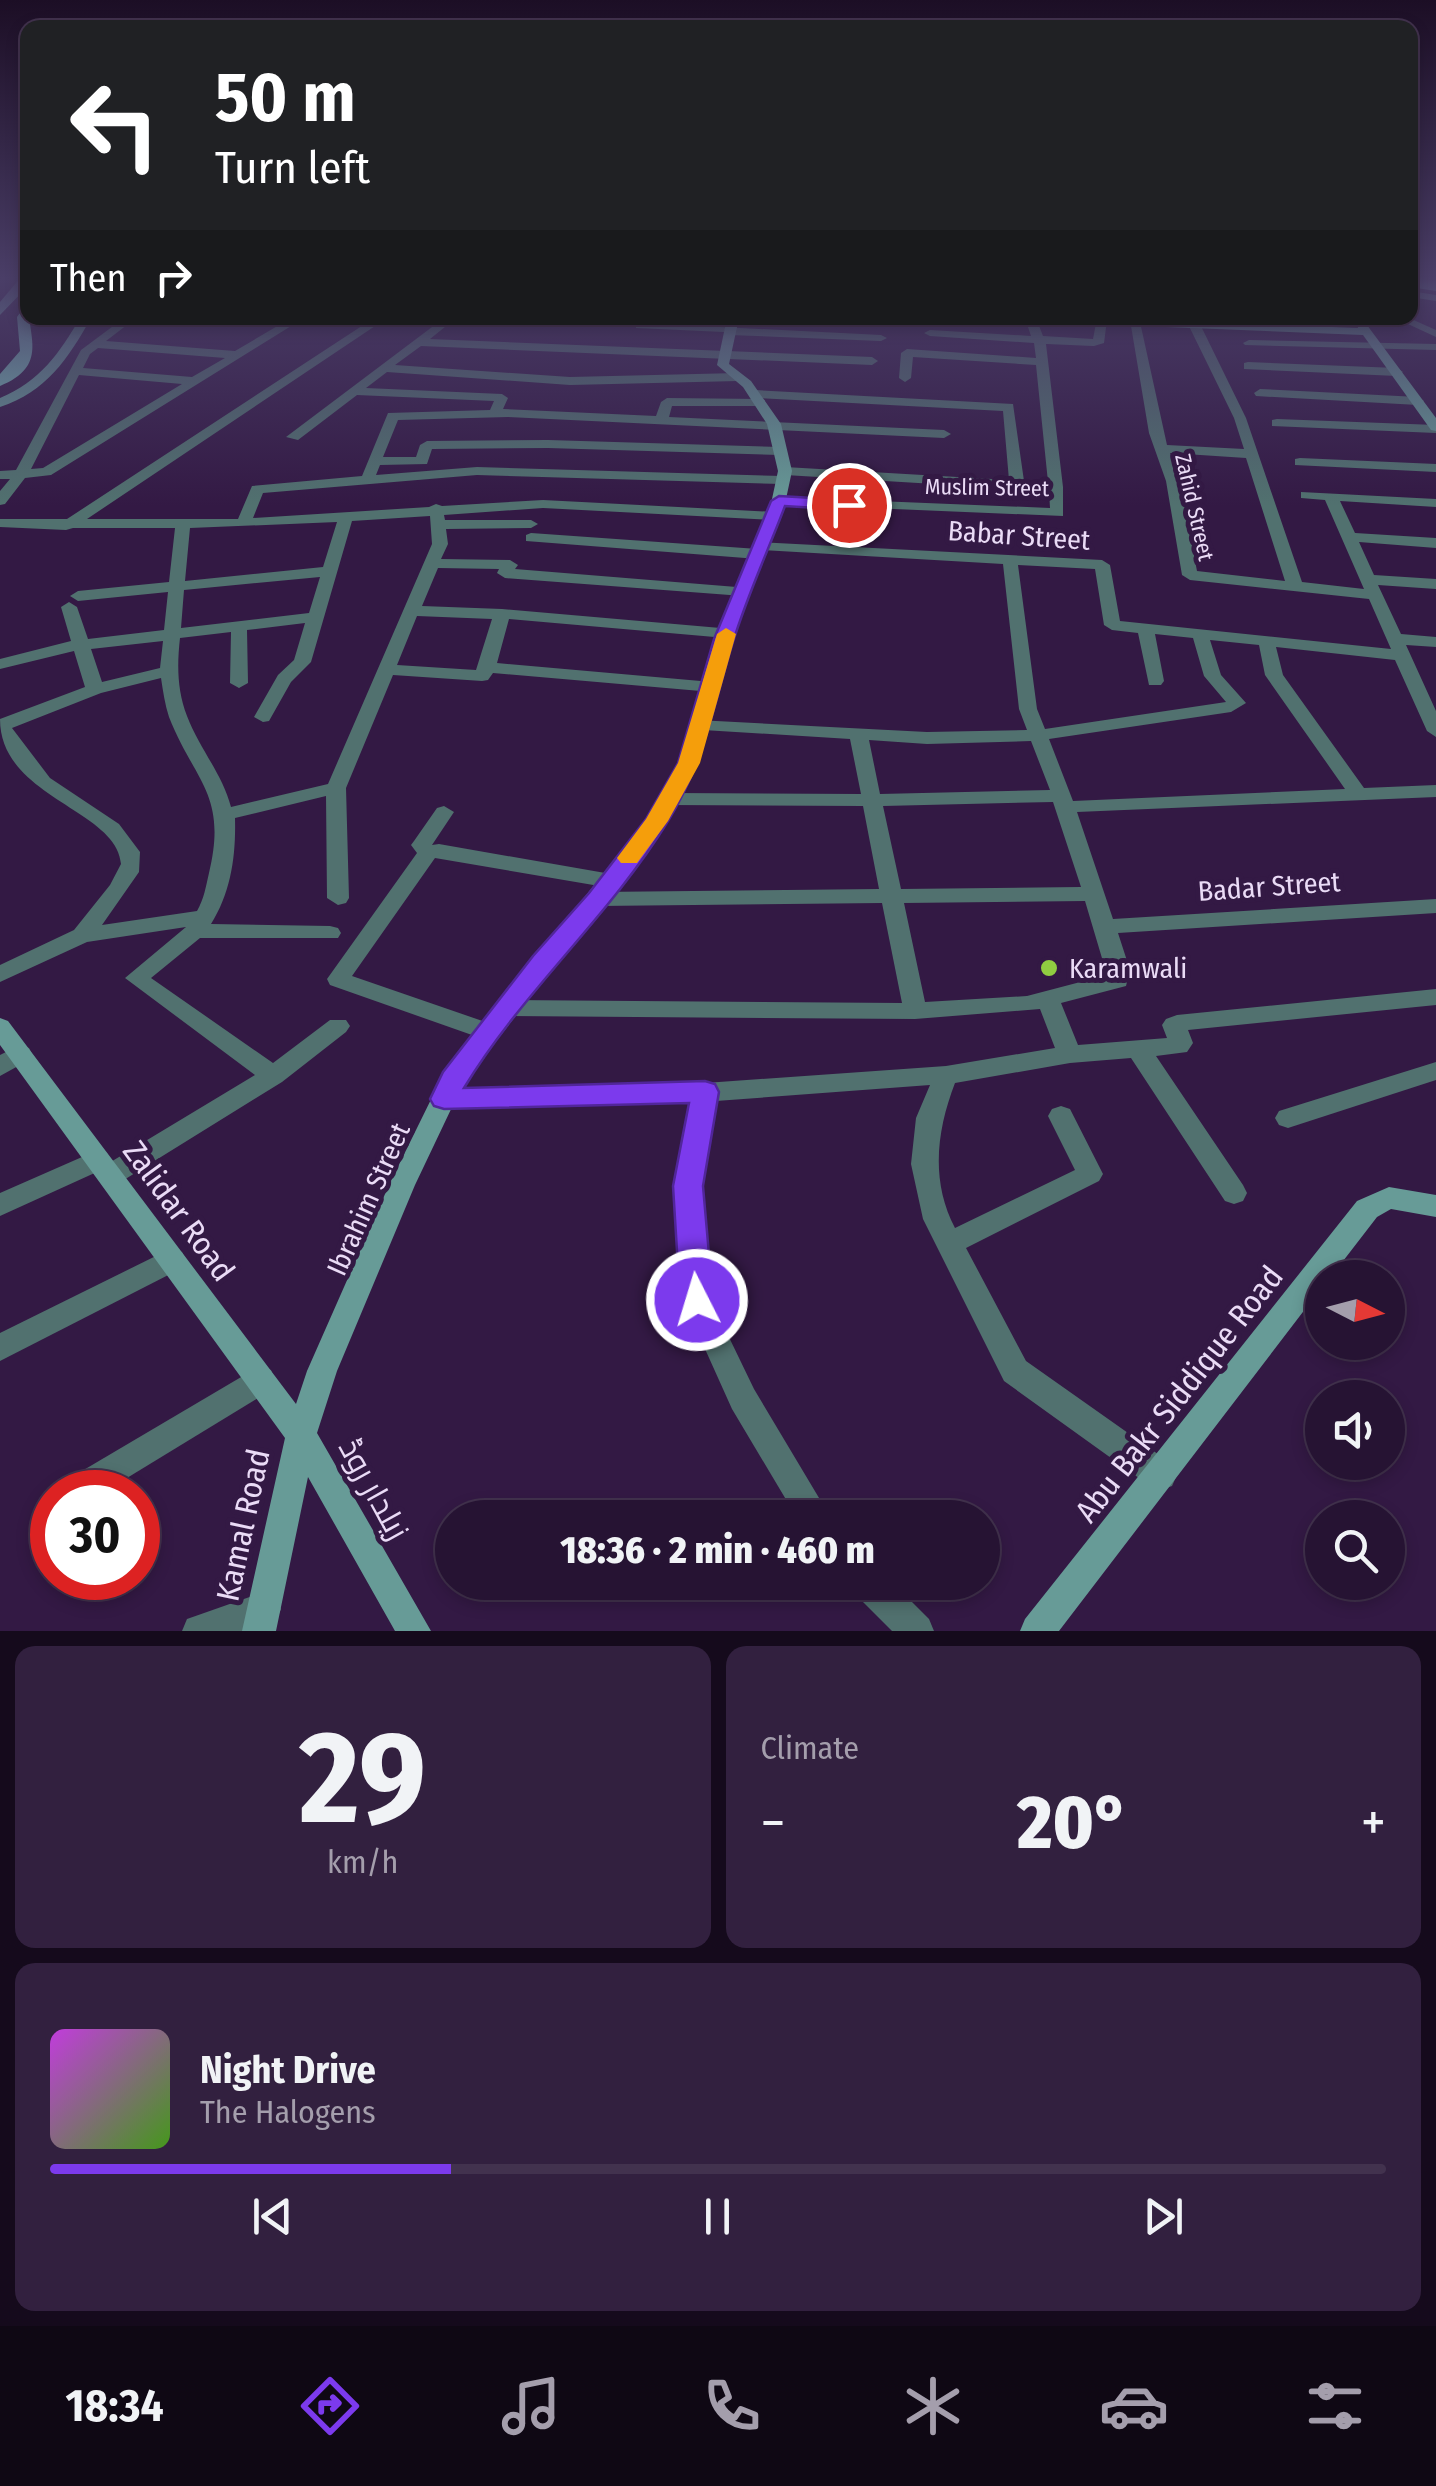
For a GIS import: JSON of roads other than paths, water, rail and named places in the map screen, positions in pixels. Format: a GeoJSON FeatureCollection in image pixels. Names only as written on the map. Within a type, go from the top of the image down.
{"type":"FeatureCollection","features":[{"type":"Feature","properties":{"kind":"main road"},"geometry":{"type":"LineString","coordinates":[[3,377],[21,366],[27,353]]}},
{"type":"Feature","properties":{"kind":"main road"},"geometry":{"type":"LineString","coordinates":[[0,403],[48,378],[63,353]]}},
{"type":"Feature","properties":{"kind":"main road"},"geometry":{"type":"LineString","coordinates":[[1383,353],[1436,428]]}},
{"type":"Feature","properties":{"kind":"main road"},"geometry":{"type":"LineString","coordinates":[[725,356],[724,365],[758,399],[774,424],[781,484]]}},
{"type":"Feature","properties":{"kind":"main road","name":"Ibrahim Street"},"geometry":{"type":"LineString","coordinates":[[301,1436],[322,1372],[402,1185],[453,1080],[604,890],[669,799],[689,763],[726,633],[760,550],[781,484]]}},
{"type":"Feature","properties":{"kind":"main road","name":"Zalidar Road"},"geometry":{"type":"LineString","coordinates":[[0,1027],[10,1061],[104,1168],[301,1436]]}},
{"type":"Feature","properties":{"kind":"main road","name":"Abu Bakr Siddique Road"},"geometry":{"type":"LineString","coordinates":[[1037,1631],[1367,1209],[1388,1198],[1436,1206]]}},
{"type":"Feature","properties":{"kind":"main road","name":"Kamal Road"},"geometry":{"type":"LineString","coordinates":[[262,1620],[301,1436]]}},
{"type":"Feature","properties":{"kind":"main road","name":"زیلدار روڈ"},"geometry":{"type":"LineString","coordinates":[[301,1436],[414,1631]]}},
{"type":"Feature","properties":{"kind":"street"},"geometry":{"type":"LineString","coordinates":[[0,501],[21,474],[83,353]]}},
{"type":"Feature","properties":{"kind":"street"},"geometry":{"type":"LineString","coordinates":[[214,353],[239,355]]}},
{"type":"Feature","properties":{"kind":"street"},"geometry":{"type":"LineString","coordinates":[[0,474],[46,472],[242,353]]}},
{"type":"Feature","properties":{"kind":"street"},"geometry":{"type":"LineString","coordinates":[[65,526],[328,353]]}},
{"type":"Feature","properties":{"kind":"street"},"geometry":{"type":"LineString","coordinates":[[293,437],[403,353]]}},
{"type":"Feature","properties":{"kind":"street"},"geometry":{"type":"LineString","coordinates":[[662,353],[872,361]]}},
{"type":"Feature","properties":{"kind":"street"},"geometry":{"type":"LineString","coordinates":[[904,378],[907,353]]}},
{"type":"Feature","properties":{"kind":"street"},"geometry":{"type":"LineString","coordinates":[[908,353],[1040,362]]}},
{"type":"Feature","properties":{"kind":"street","name":"Muslim Street"},"geometry":{"type":"LineString","coordinates":[[781,484],[1054,516],[1058,513],[1056,488],[1040,353]]}},
{"type":"Feature","properties":{"kind":"street","name":"Zahid Street"},"geometry":{"type":"LineString","coordinates":[[1134,353],[1173,481],[1187,570],[1199,577],[1295,586]]}},
{"type":"Feature","properties":{"kind":"street"},"geometry":{"type":"LineString","coordinates":[[1208,353],[1240,418],[1295,586],[1436,584]]}},
{"type":"Feature","properties":{"kind":"street"},"geometry":{"type":"LineString","coordinates":[[1248,366],[1397,372]]}},
{"type":"Feature","properties":{"kind":"street"},"geometry":{"type":"LineString","coordinates":[[384,368],[570,381],[738,377]]}},
{"type":"Feature","properties":{"kind":"street"},"geometry":{"type":"LineString","coordinates":[[75,371],[192,381]]}},
{"type":"Feature","properties":{"kind":"street"},"geometry":{"type":"LineString","coordinates":[[354,390],[502,398],[494,414]]}},
{"type":"Feature","properties":{"kind":"street"},"geometry":{"type":"LineString","coordinates":[[1260,393],[1418,400]]}},
{"type":"Feature","properties":{"kind":"street"},"geometry":{"type":"LineString","coordinates":[[662,419],[667,402],[758,399],[1009,407],[1017,485]]}},
{"type":"Feature","properties":{"kind":"street"},"geometry":{"type":"LineString","coordinates":[[367,481],[393,416],[494,414],[662,419],[944,434]]}},
{"type":"Feature","properties":{"kind":"street"},"geometry":{"type":"LineString","coordinates":[[1276,423],[1436,468]]}},
{"type":"Feature","properties":{"kind":"street"},"geometry":{"type":"LineString","coordinates":[[1300,462],[1436,428]]}},
{"type":"Feature","properties":{"kind":"street"},"geometry":{"type":"LineString","coordinates":[[375,461],[422,461],[427,445],[548,444],[781,484]]}},
{"type":"Feature","properties":{"kind":"street"},"geometry":{"type":"LineString","coordinates":[[1162,448],[1253,454]]}},
{"type":"Feature","properties":{"kind":"street"},"geometry":{"type":"LineString","coordinates":[[244,523],[257,489],[477,471],[781,484],[1056,488]]}},
{"type":"Feature","properties":{"kind":"street"},"geometry":{"type":"LineString","coordinates":[[0,523],[182,525],[346,516],[436,517],[532,504],[781,484]]}},
{"type":"Feature","properties":{"kind":"street"},"geometry":{"type":"LineString","coordinates":[[1306,495],[1436,503]]}},
{"type":"Feature","properties":{"kind":"street"},"geometry":{"type":"LineString","coordinates":[[1330,497],[1436,731]]}},
{"type":"Feature","properties":{"kind":"street"},"geometry":{"type":"LineString","coordinates":[[524,554],[531,531],[532,504]]}},
{"type":"Feature","properties":{"kind":"street"},"geometry":{"type":"LineString","coordinates":[[263,717],[284,679],[302,662],[346,516]]}},
{"type":"Feature","properties":{"kind":"street"},"geometry":{"type":"LineString","coordinates":[[338,898],[336,788],[440,544],[436,517]]}},
{"type":"Feature","properties":{"kind":"street","name":"Babar Street"},"geometry":{"type":"LineString","coordinates":[[436,517],[531,531],[760,550],[1102,566],[1112,624],[1266,642],[1397,647],[1436,642]]}},
{"type":"Feature","properties":{"kind":"street"},"geometry":{"type":"LineString","coordinates":[[182,525],[168,671],[178,716],[215,782],[224,815],[224,854],[212,902],[199,924],[136,978],[273,1076]]}},
{"type":"Feature","properties":{"kind":"street"},"geometry":{"type":"LineString","coordinates":[[1349,538],[1436,543]]}},
{"type":"Feature","properties":{"kind":"street"},"geometry":{"type":"LineString","coordinates":[[507,1008],[915,1011],[1027,1004],[1118,980],[1119,970],[1064,802],[1028,709],[1010,559]]}},
{"type":"Feature","properties":{"kind":"street"},"geometry":{"type":"LineString","coordinates":[[432,564],[510,565],[506,573],[743,590]]}},
{"type":"Feature","properties":{"kind":"street"},"geometry":{"type":"LineString","coordinates":[[95,689],[79,646],[74,602],[332,571]]}},
{"type":"Feature","properties":{"kind":"street"},"geometry":{"type":"LineString","coordinates":[[411,611],[502,614],[726,633]]}},
{"type":"Feature","properties":{"kind":"street"},"geometry":{"type":"LineString","coordinates":[[387,669],[482,676],[502,614]]}},
{"type":"Feature","properties":{"kind":"street"},"geometry":{"type":"LineString","coordinates":[[0,664],[79,646],[318,617]]}},
{"type":"Feature","properties":{"kind":"street"},"geometry":{"type":"LineString","coordinates":[[239,626],[239,684]]}},
{"type":"Feature","properties":{"kind":"street"},"geometry":{"type":"LineString","coordinates":[[1144,628],[1155,680]]}},
{"type":"Feature","properties":{"kind":"street"},"geometry":{"type":"LineString","coordinates":[[703,724],[926,738],[1038,735],[1237,703],[1213,676],[1200,634]]}},
{"type":"Feature","properties":{"kind":"street"},"geometry":{"type":"LineString","coordinates":[[1266,642],[1274,676],[1358,794]]}},
{"type":"Feature","properties":{"kind":"street"},"geometry":{"type":"LineString","coordinates":[[487,667],[712,687]]}},
{"type":"Feature","properties":{"kind":"street"},"geometry":{"type":"LineString","coordinates":[[82,934],[131,869],[132,854],[124,840],[102,821],[43,782],[0,726],[95,689],[168,671]]}},
{"type":"Feature","properties":{"kind":"street"},"geometry":{"type":"LineString","coordinates":[[858,734],[915,1011]]}},
{"type":"Feature","properties":{"kind":"street"},"geometry":{"type":"LineString","coordinates":[[224,815],[336,788]]}},
{"type":"Feature","properties":{"kind":"street"},"geometry":{"type":"LineString","coordinates":[[669,799],[1064,802],[1436,791]]}},
{"type":"Feature","properties":{"kind":"street"},"geometry":{"type":"LineString","coordinates":[[428,853],[421,844],[444,812]]}},
{"type":"Feature","properties":{"kind":"street"},"geometry":{"type":"LineString","coordinates":[[489,1032],[338,979],[428,853],[438,850],[604,890],[890,898],[1094,894]]}},
{"type":"Feature","properties":{"kind":"street","name":"Badar Street"},"geometry":{"type":"LineString","coordinates":[[1105,927],[1436,906]]}},
{"type":"Feature","properties":{"kind":"street"},"geometry":{"type":"LineString","coordinates":[[0,974],[82,934],[199,924],[330,932]]}},
{"type":"Feature","properties":{"kind":"street"},"geometry":{"type":"LineString","coordinates":[[444,1099],[705,1092],[946,1075],[1070,1054],[1178,1046],[1174,1025],[1178,1023],[1436,997]]}},
{"type":"Feature","properties":{"kind":"street"},"geometry":{"type":"LineString","coordinates":[[1048,999],[1070,1054]]}},
{"type":"Feature","properties":{"kind":"street"},"geometry":{"type":"LineString","coordinates":[[0,1206],[104,1168],[273,1076],[338,1026]]}},
{"type":"Feature","properties":{"kind":"street"},"geometry":{"type":"LineString","coordinates":[[1138,1050],[1234,1193]]}},
{"type":"Feature","properties":{"kind":"street"},"geometry":{"type":"LineString","coordinates":[[1288,1118],[1436,1071]]}},
{"type":"Feature","properties":{"kind":"street"},"geometry":{"type":"LineString","coordinates":[[946,1075],[928,1118],[924,1164],[937,1219],[1016,1371],[1161,1475]]}},
{"type":"Feature","properties":{"kind":"street"},"geometry":{"type":"LineString","coordinates":[[705,1092],[688,1186],[697,1300],[743,1399],[804,1500]]}},
{"type":"Feature","properties":{"kind":"street"},"geometry":{"type":"LineString","coordinates":[[950,1243],[1090,1174],[1062,1116]]}},
{"type":"Feature","properties":{"kind":"street"},"geometry":{"type":"LineString","coordinates":[[0,1348],[172,1260]]}},
{"type":"Feature","properties":{"kind":"street"},"geometry":{"type":"LineString","coordinates":[[112,1470],[260,1380]]}},
{"type":"Feature","properties":{"kind":"street"},"geometry":{"type":"LineString","coordinates":[[885,1600],[917,1631]]}},
{"type":"Feature","properties":{"kind":"street"},"geometry":{"type":"LineString","coordinates":[[199,1631],[262,1620]]}},
{"type":"Feature","properties":{"kind":"place","name":"Karamwali"},"geometry":{"type":"Point","coordinates":[1049,968]}}]}
